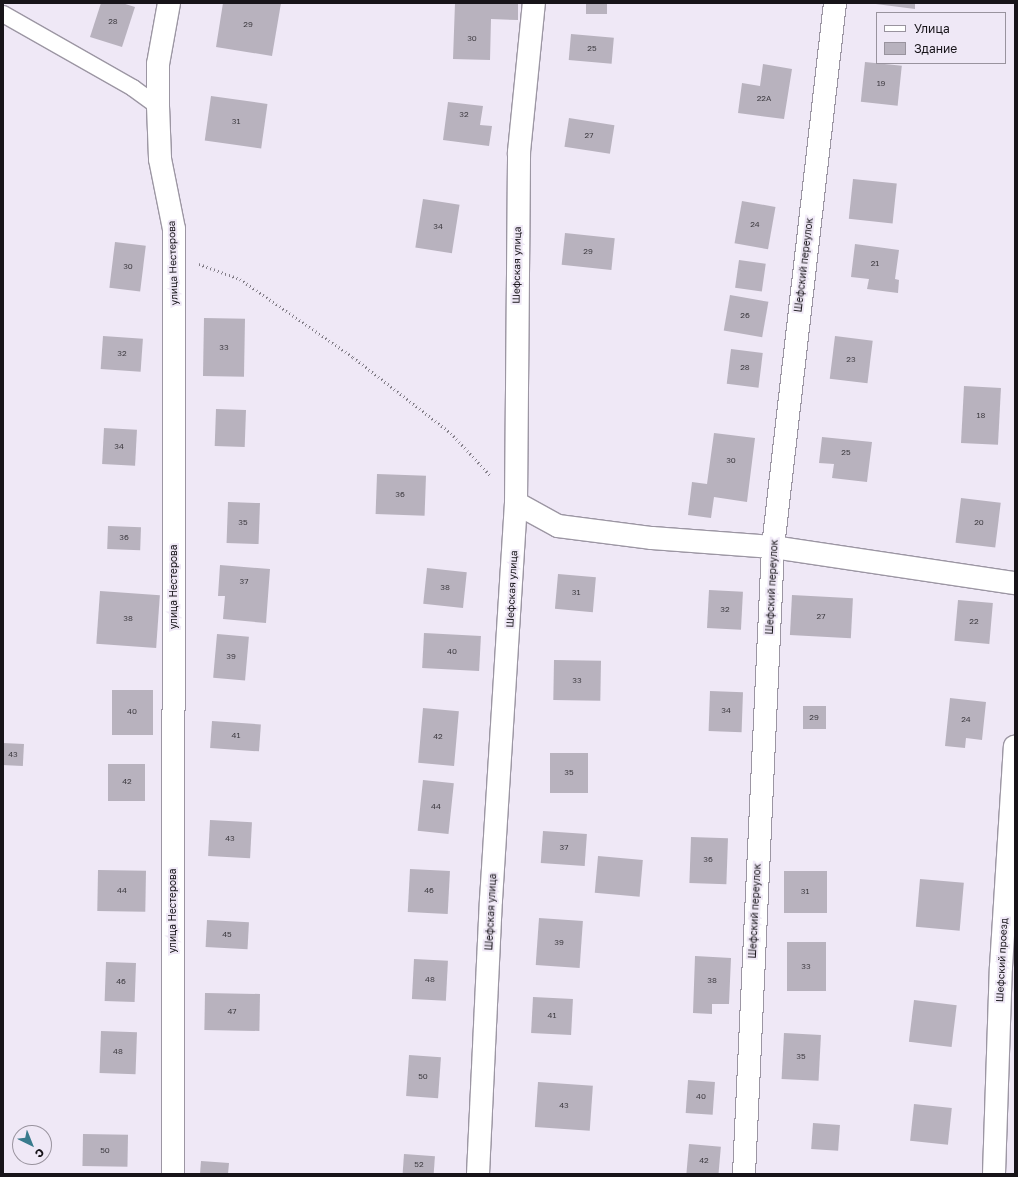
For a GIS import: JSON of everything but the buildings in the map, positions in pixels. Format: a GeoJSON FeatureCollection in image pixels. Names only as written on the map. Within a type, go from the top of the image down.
{"type":"FeatureCollection","features":[{"type":"Feature","properties":{"kind":"street","name":"улица Нестерова"},"geometry":{"type":"LineString","coordinates":[[169,3],[158,64],[158,106],[160,160],[170,205],[174,254],[173,1174]]}},
{"type":"Feature","properties":{"kind":"street","name":"Шефская улица"},"geometry":{"type":"LineString","coordinates":[[478,1174],[491,900],[516,503],[519,152],[534,3]]}},
{"type":"Feature","properties":{"kind":"street","name":"Шефский переулок"},"geometry":{"type":"LineString","coordinates":[[744,1174],[773,547],[835,3]]}},
{"type":"Feature","properties":{"kind":"street"},"geometry":{"type":"LineString","coordinates":[[516,503],[558,526],[652,538],[773,547],[1015,583]]}},
{"type":"Feature","properties":{"kind":"street","name":"Шефский проезд"},"geometry":{"type":"LineString","coordinates":[[994,1174],[1001,967],[1015,746]]}},
{"type":"Feature","properties":{"kind":"lane"},"geometry":{"type":"LineString","coordinates":[[3,14],[133,88],[158,106]]}},
{"type":"Feature","properties":{"kind":"path"},"geometry":{"type":"LineString","coordinates":[[174,254],[240,279],[353,357],[451,434],[516,503]]}}]}
